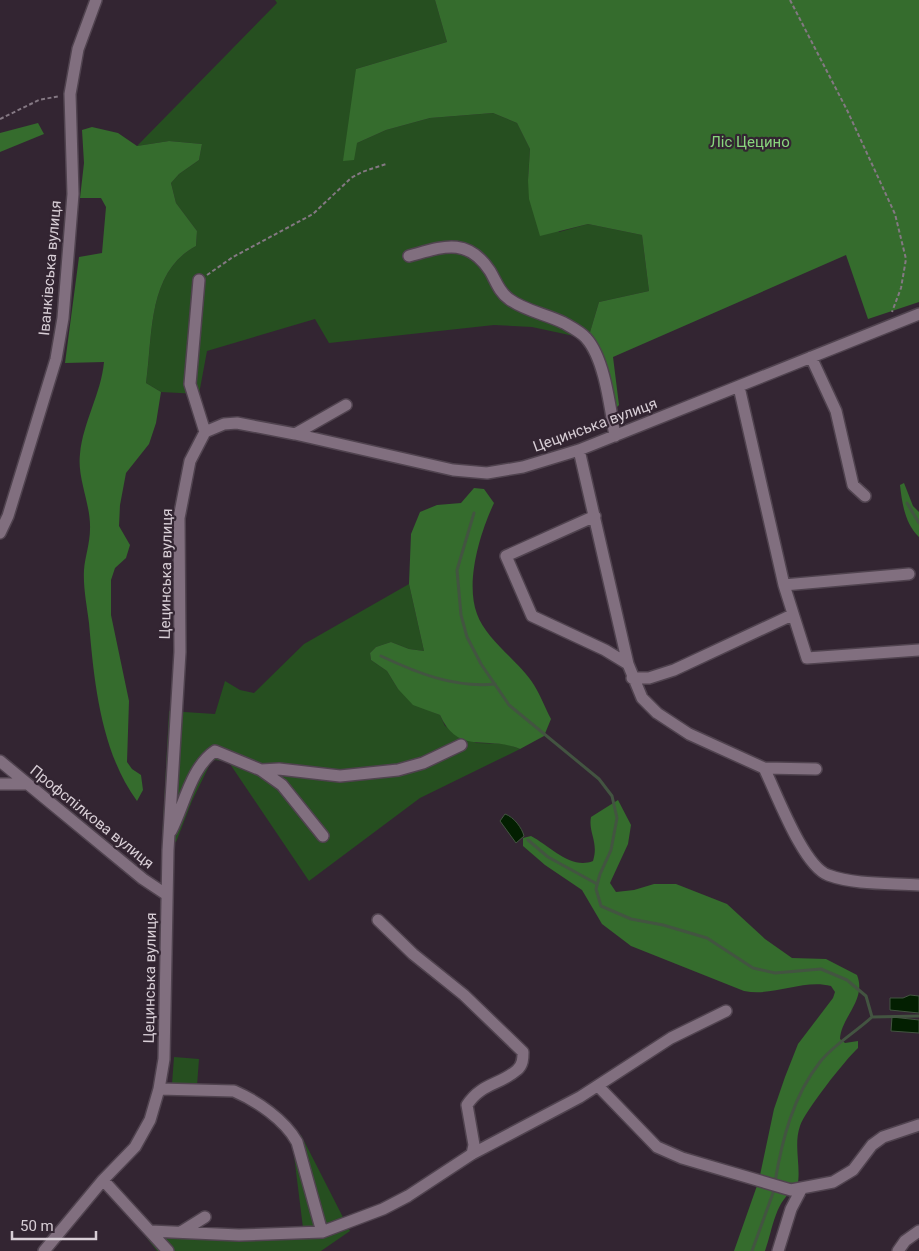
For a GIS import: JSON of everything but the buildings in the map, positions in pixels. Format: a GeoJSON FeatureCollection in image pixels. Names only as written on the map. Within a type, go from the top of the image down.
{"type":"FeatureCollection","features":[{"type":"Feature","properties":{"kind":"street","name":"Іванківська вулиця"},"geometry":{"type":"LineString","coordinates":[[0,533],[8,516],[56,359],[63,318],[73,194],[70,94],[78,49],[96,0]]}},
{"type":"Feature","properties":{"kind":"street"},"geometry":{"type":"LineString","coordinates":[[409,256],[449,246],[462,248],[476,255],[489,270],[502,294],[517,305],[563,323],[586,337],[596,354],[609,400],[615,436]]}},
{"type":"Feature","properties":{"kind":"street"},"geometry":{"type":"LineString","coordinates":[[199,280],[190,384],[205,432]]}},
{"type":"Feature","properties":{"kind":"street","name":"Цецинська вулиця"},"geometry":{"type":"LineString","coordinates":[[44,1251],[103,1180],[135,1148],[150,1120],[159,1089],[164,1059],[169,834],[180,660],[179,518],[190,461],[205,432],[224,424],[237,423],[453,470],[487,473],[523,467],[579,450],[919,314]]}},
{"type":"Feature","properties":{"kind":"street"},"geometry":{"type":"LineString","coordinates":[[811,357],[836,411],[853,485],[865,496]]}},
{"type":"Feature","properties":{"kind":"street"},"geometry":{"type":"LineString","coordinates":[[739,387],[784,585],[807,658],[919,650]]}},
{"type":"Feature","properties":{"kind":"street"},"geometry":{"type":"LineString","coordinates":[[294,434],[346,405]]}},
{"type":"Feature","properties":{"kind":"street"},"geometry":{"type":"LineString","coordinates":[[579,450],[628,664],[632,678],[642,698],[668,722],[689,734],[764,768],[816,769]]}},
{"type":"Feature","properties":{"kind":"street"},"geometry":{"type":"LineString","coordinates":[[595,516],[506,556],[532,616],[605,650],[628,664]]}},
{"type":"Feature","properties":{"kind":"street"},"geometry":{"type":"LineString","coordinates":[[784,585],[909,574]]}},
{"type":"Feature","properties":{"kind":"street"},"geometry":{"type":"LineString","coordinates":[[632,678],[649,678],[674,670],[792,615]]}},
{"type":"Feature","properties":{"kind":"street"},"geometry":{"type":"LineString","coordinates":[[261,770],[279,769],[340,776],[398,770],[423,762],[461,745]]}},
{"type":"Feature","properties":{"kind":"street"},"geometry":{"type":"LineString","coordinates":[[169,834],[199,768],[210,754],[215,751],[261,770],[282,785],[323,836]]}},
{"type":"Feature","properties":{"kind":"street","name":"Профспілкова вулиця"},"geometry":{"type":"LineString","coordinates":[[0,761],[144,880],[167,896]]}},
{"type":"Feature","properties":{"kind":"street"},"geometry":{"type":"LineString","coordinates":[[764,768],[805,854],[826,875],[853,880],[919,885]]}},
{"type":"Feature","properties":{"kind":"street"},"geometry":{"type":"LineString","coordinates":[[0,784],[28,784]]}},
{"type":"Feature","properties":{"kind":"street"},"geometry":{"type":"LineString","coordinates":[[378,920],[413,954],[464,995],[523,1052],[523,1060],[518,1070],[484,1087],[473,1096],[467,1105],[474,1145],[472,1154]]}},
{"type":"Feature","properties":{"kind":"street"},"geometry":{"type":"LineString","coordinates":[[150,1231],[288,1235],[322,1232],[384,1209],[408,1196],[472,1154],[534,1123],[598,1086],[671,1038],[726,1011]]}},
{"type":"Feature","properties":{"kind":"street"},"geometry":{"type":"LineString","coordinates":[[598,1086],[657,1147],[682,1158],[791,1190],[833,1182],[853,1170],[872,1145],[883,1137],[919,1125]]}},
{"type":"Feature","properties":{"kind":"street"},"geometry":{"type":"LineString","coordinates":[[159,1089],[234,1091],[245,1096],[292,1132],[297,1142],[322,1232]]}},
{"type":"Feature","properties":{"kind":"street"},"geometry":{"type":"LineString","coordinates":[[103,1180],[168,1251]]}},
{"type":"Feature","properties":{"kind":"street"},"geometry":{"type":"LineString","coordinates":[[778,1251],[791,1208],[802,1188]]}},
{"type":"Feature","properties":{"kind":"street"},"geometry":{"type":"LineString","coordinates":[[180,1233],[190,1229],[205,1216]]}},
{"type":"Feature","properties":{"kind":"street"},"geometry":{"type":"LineString","coordinates":[[898,1251],[905,1241],[919,1231]]}},
{"type":"Feature","properties":{"kind":"path"},"geometry":{"type":"LineString","coordinates":[[790,0],[847,110],[895,214],[906,259],[901,288],[886,326]]}},
{"type":"Feature","properties":{"kind":"path"},"geometry":{"type":"LineString","coordinates":[[0,119],[39,100],[70,94]]}},
{"type":"Feature","properties":{"kind":"path"},"geometry":{"type":"LineString","coordinates":[[199,280],[233,257],[313,214],[352,178],[362,172],[386,164]]}},
{"type":"Feature","properties":{"kind":"shaded area"},"geometry":{"type":"Polygon","coordinates":[[[275,0],[435,0],[447,42],[356,69],[357,143],[386,130],[430,118],[493,113],[517,123],[530,149],[528,180],[559,232],[588,224],[642,235],[649,291],[599,302],[588,339],[532,327],[494,325],[329,343],[315,319],[207,351],[199,394],[161,392],[146,383],[152,325],[160,288],[168,272],[180,257],[196,246],[197,231],[176,203],[171,183],[179,174],[199,160],[202,144],[169,141],[137,146],[277,3],[275,0]]]}},
{"type":"Feature","properties":{"kind":"shaded area"},"geometry":{"type":"Polygon","coordinates":[[[409,584],[424,651],[409,649],[391,642],[376,647],[370,653],[371,660],[387,671],[398,689],[430,711],[440,715],[445,726],[476,743],[507,744],[520,749],[420,798],[309,881],[228,761],[212,760],[192,801],[176,842],[162,841],[169,711],[215,714],[225,681],[240,690],[254,693],[304,644],[409,584]]]}},
{"type":"Feature","properties":{"kind":"shaded area"},"geometry":{"type":"Polygon","coordinates":[[[505,814],[514,820],[523,833],[524,836],[516,843],[500,821],[505,814]]]}},
{"type":"Feature","properties":{"kind":"shaded area"},"geometry":{"type":"Polygon","coordinates":[[[910,995],[919,996],[919,1013],[890,1010],[890,998],[903,998],[910,995]]]}},
{"type":"Feature","properties":{"kind":"shaded area"},"geometry":{"type":"Polygon","coordinates":[[[892,1017],[919,1020],[919,1033],[891,1031],[892,1017]]]}},
{"type":"Feature","properties":{"kind":"shaded area"},"geometry":{"type":"Polygon","coordinates":[[[174,1057],[199,1059],[197,1086],[172,1084],[174,1057]]]}},
{"type":"Feature","properties":{"kind":"shaded area"},"geometry":{"type":"Polygon","coordinates":[[[301,1135],[350,1231],[321,1251],[157,1251],[146,1237],[156,1226],[182,1230],[303,1228],[292,1139],[301,1135]]]}},
{"type":"Feature","properties":{"kind":"green space","name":"Ліс Цецино"},"geometry":{"type":"Polygon","coordinates":[[[435,0],[919,0],[919,302],[868,319],[846,255],[613,357],[619,405],[613,411],[588,339],[599,302],[649,291],[642,235],[588,224],[540,236],[529,199],[530,149],[517,123],[493,113],[430,118],[386,130],[357,143],[354,160],[343,161],[356,69],[447,42],[435,0]]]}},
{"type":"Feature","properties":{"kind":"green space"},"geometry":{"type":"Polygon","coordinates":[[[38,123],[44,134],[0,152],[0,133],[38,123]]]}},
{"type":"Feature","properties":{"kind":"green space"},"geometry":{"type":"Polygon","coordinates":[[[92,127],[118,133],[137,146],[169,141],[202,144],[199,160],[179,174],[171,183],[176,203],[197,231],[196,246],[180,257],[168,272],[160,288],[155,306],[146,383],[161,392],[156,423],[149,444],[126,473],[120,505],[119,526],[130,545],[126,558],[115,568],[111,580],[111,615],[129,701],[127,762],[132,769],[141,775],[143,790],[137,801],[115,761],[101,716],[84,583],[90,520],[80,473],[80,454],[104,362],[65,363],[79,257],[102,253],[106,207],[101,198],[80,198],[84,163],[82,130],[92,127]]]}},
{"type":"Feature","properties":{"kind":"green space"},"geometry":{"type":"Polygon","coordinates":[[[904,483],[913,506],[919,512],[919,537],[910,526],[905,513],[900,485],[904,483]]]}},
{"type":"Feature","properties":{"kind":"green space"},"geometry":{"type":"Polygon","coordinates":[[[474,488],[484,489],[494,503],[479,543],[473,573],[474,601],[477,614],[481,624],[495,642],[528,676],[539,693],[551,719],[544,736],[520,749],[508,745],[465,740],[456,736],[447,728],[440,715],[413,705],[398,689],[387,671],[371,660],[370,653],[376,647],[391,642],[409,649],[424,651],[409,584],[411,534],[420,512],[437,505],[461,503],[474,488]]]}},
{"type":"Feature","properties":{"kind":"green space"},"geometry":{"type":"Polygon","coordinates":[[[618,800],[631,825],[628,844],[610,883],[616,892],[634,890],[654,884],[676,884],[727,904],[765,939],[792,958],[826,959],[857,975],[859,992],[844,1023],[840,1039],[845,1043],[858,1041],[858,1048],[826,1086],[803,1119],[797,1141],[799,1173],[797,1188],[784,1199],[779,1207],[765,1251],[734,1251],[759,1180],[774,1109],[785,1077],[798,1044],[833,998],[835,992],[831,986],[820,984],[766,992],[744,991],[631,946],[602,924],[582,890],[545,865],[523,846],[523,838],[531,836],[569,860],[585,863],[593,861],[595,848],[590,822],[591,817],[618,800]]]}},
{"type":"Feature","properties":{"kind":"waterway"},"geometry":{"type":"LineString","coordinates":[[907,503],[919,523]]}},
{"type":"Feature","properties":{"kind":"waterway"},"geometry":{"type":"LineString","coordinates":[[474,513],[457,570],[461,615],[467,637],[481,664],[509,705],[599,779],[612,796],[617,818],[611,850],[600,874],[596,889],[601,906],[631,919],[663,925],[707,938],[753,968],[775,973],[821,969],[847,980],[866,996],[872,1017],[919,1016]]}},
{"type":"Feature","properties":{"kind":"waterway"},"geometry":{"type":"LineString","coordinates":[[381,656],[436,678],[465,684],[495,684]]}},
{"type":"Feature","properties":{"kind":"waterway"},"geometry":{"type":"LineString","coordinates":[[528,840],[548,857],[597,884]]}},
{"type":"Feature","properties":{"kind":"waterway"},"geometry":{"type":"LineString","coordinates":[[775,1182],[781,1150],[790,1119],[811,1075],[831,1050],[872,1017]]}},
{"type":"Feature","properties":{"kind":"waterway"},"geometry":{"type":"LineString","coordinates":[[752,1251],[773,1193]]}}]}
